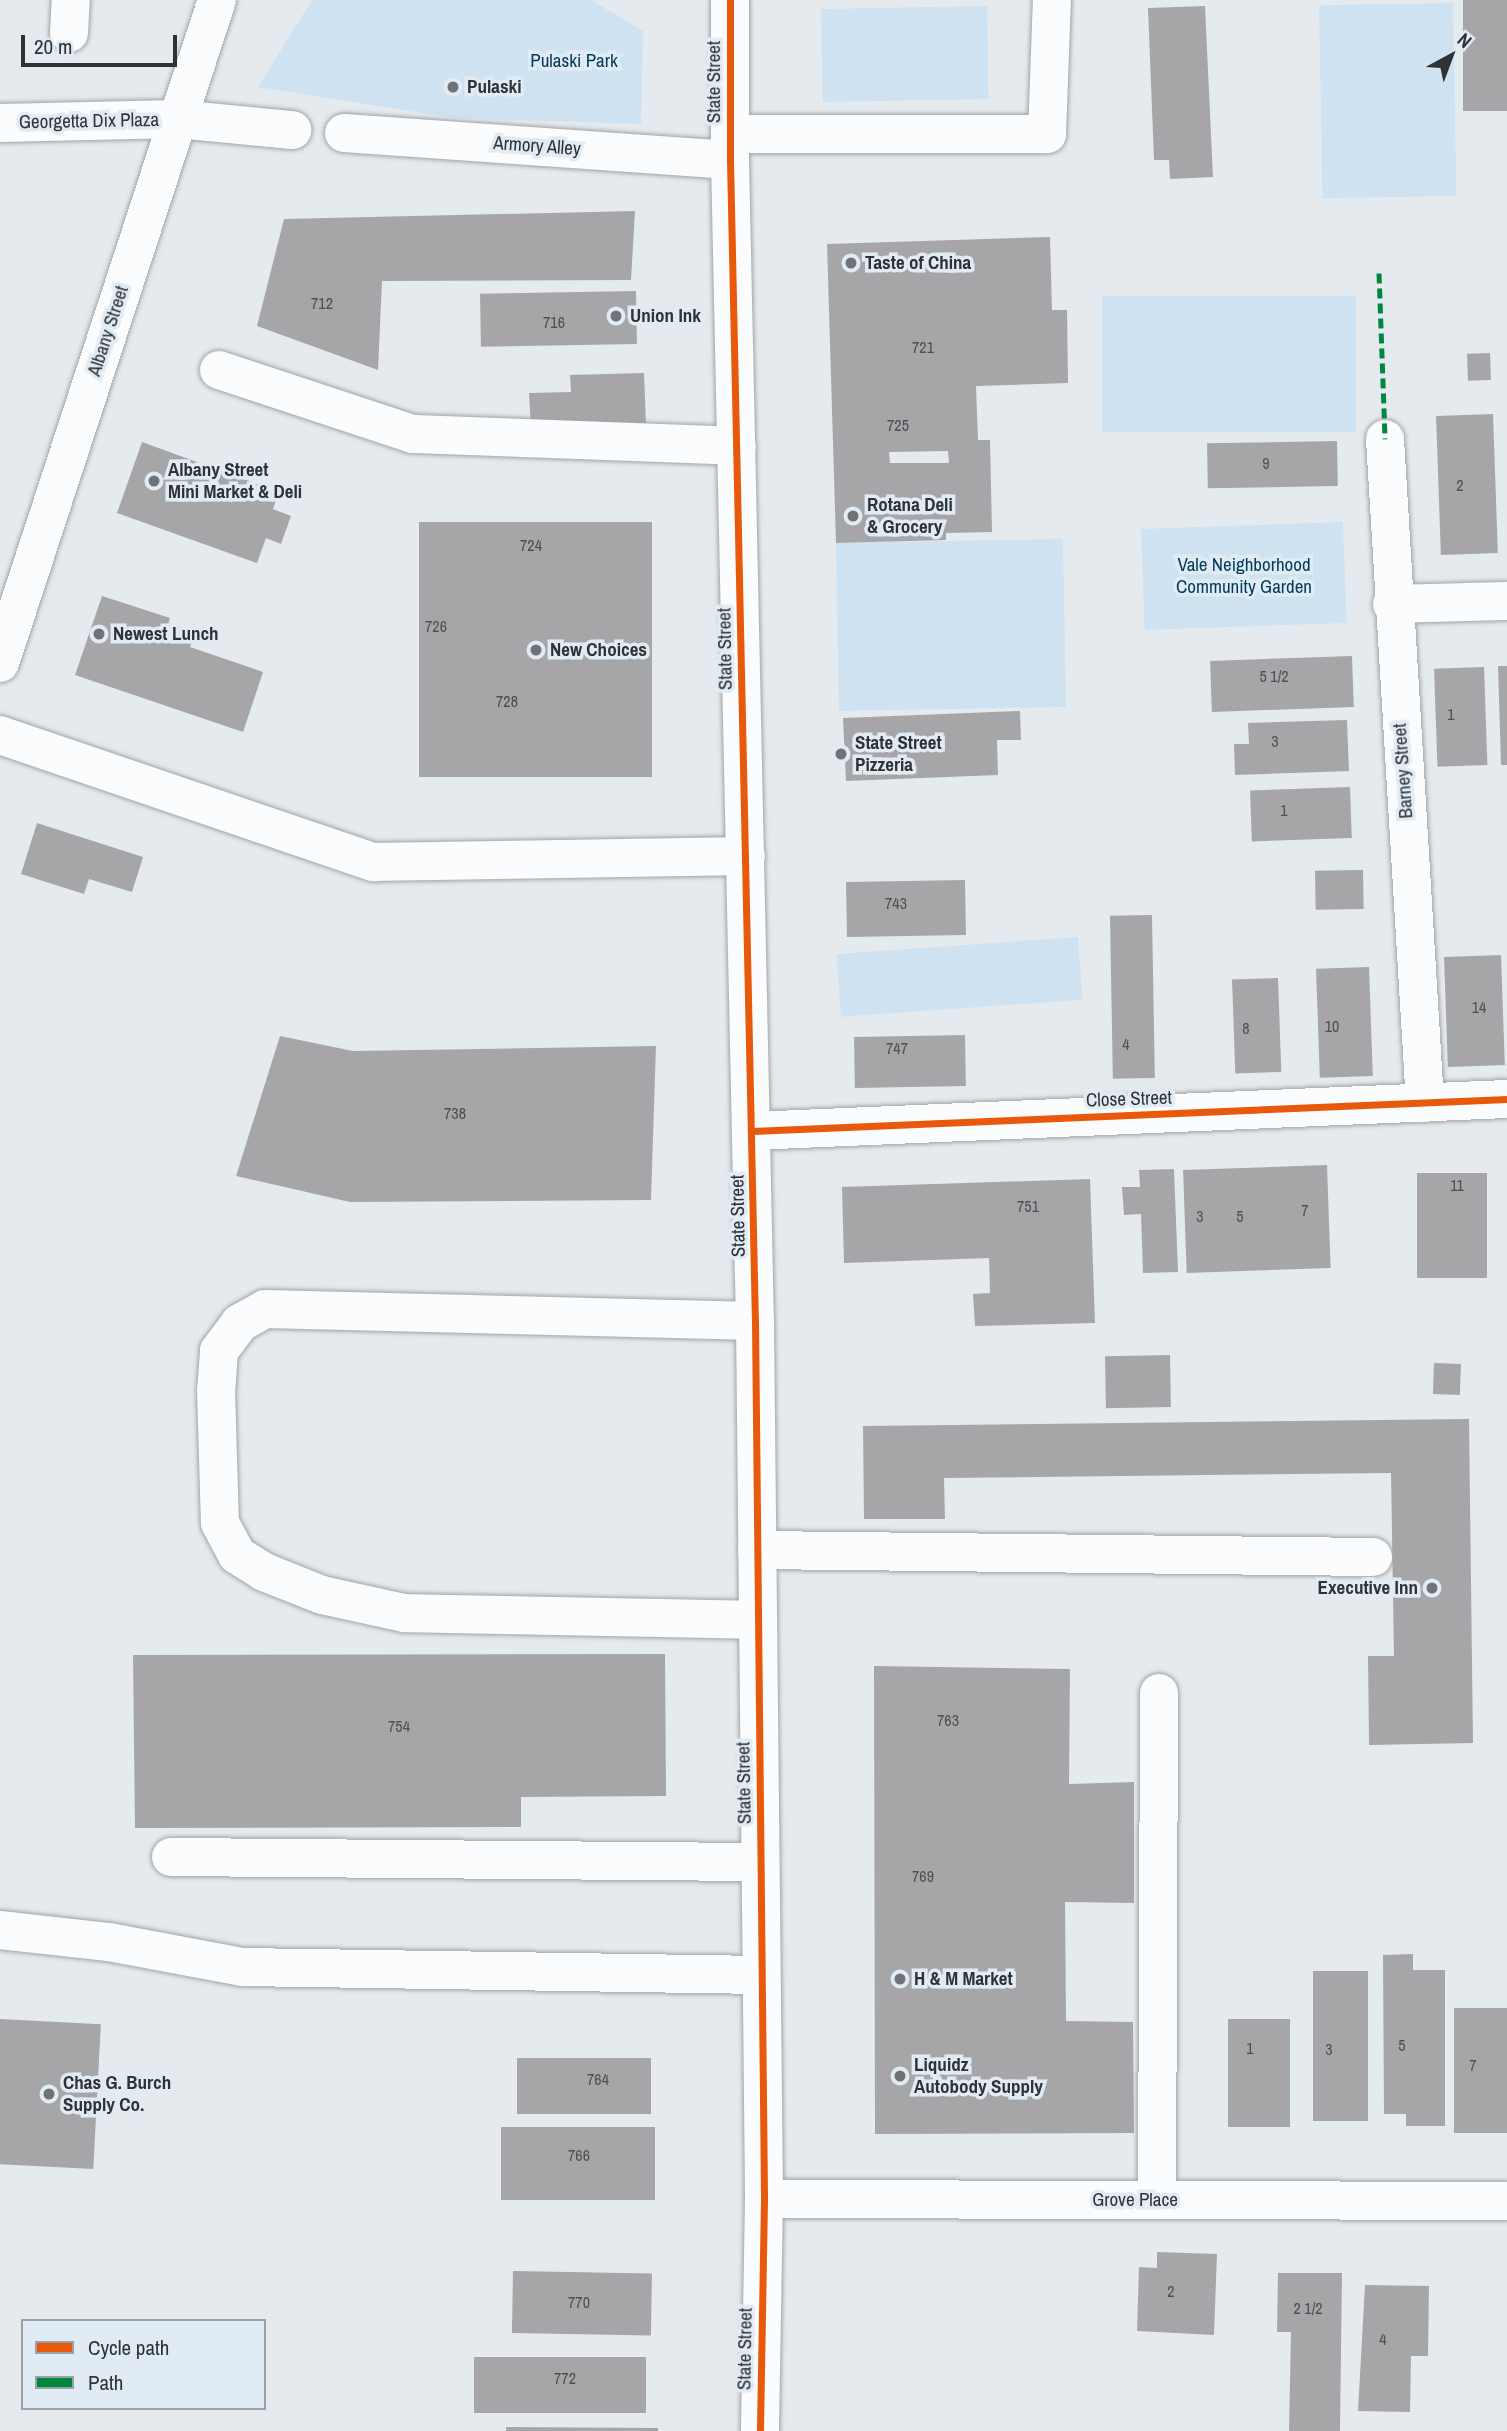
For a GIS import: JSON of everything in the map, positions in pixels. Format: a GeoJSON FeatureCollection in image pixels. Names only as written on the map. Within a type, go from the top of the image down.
{"type":"FeatureCollection","features":[{"type":"Feature","properties":{"kind":"street","name":"Albany Street"},"geometry":{"type":"LineString","coordinates":[[0,663],[218,0]]}},
{"type":"Feature","properties":{"kind":"street","name":"State Street"},"geometry":{"type":"LineString","coordinates":[[730,0],[730,147],[755,1321],[764,2199],[760,2431]]}},
{"type":"Feature","properties":{"kind":"street","name":"Armory Alley"},"geometry":{"type":"LineString","coordinates":[[344,133],[730,147],[1048,134],[1052,0]]}},
{"type":"Feature","properties":{"kind":"street","name":"Georgetta Dix Plaza"},"geometry":{"type":"LineString","coordinates":[[0,123],[177,119]]}},
{"type":"Feature","properties":{"kind":"street"},"geometry":{"type":"LineString","coordinates":[[177,119],[292,131]]}},
{"type":"Feature","properties":{"kind":"street"},"geometry":{"type":"LineString","coordinates":[[219,370],[413,434],[737,446]]}},
{"type":"Feature","properties":{"kind":"street","name":"Barney Street"},"geometry":{"type":"LineString","coordinates":[[1385,439],[1392,604],[1424,1103]]}},
{"type":"Feature","properties":{"kind":"street"},"geometry":{"type":"LineString","coordinates":[[1392,604],[1507,601]]}},
{"type":"Feature","properties":{"kind":"street"},"geometry":{"type":"LineString","coordinates":[[0,735],[374,862],[746,856]]}},
{"type":"Feature","properties":{"kind":"street","name":"Close Street"},"geometry":{"type":"LineString","coordinates":[[752,1130],[1507,1099]]}},
{"type":"Feature","properties":{"kind":"street"},"geometry":{"type":"LineString","coordinates":[[755,1321],[265,1309],[240,1322],[219,1351],[216,1390],[220,1523],[237,1555],[264,1572],[322,1595],[404,1613],[758,1620]]}},
{"type":"Feature","properties":{"kind":"street"},"geometry":{"type":"LineString","coordinates":[[757,1550],[1373,1557]]}},
{"type":"Feature","properties":{"kind":"street"},"geometry":{"type":"LineString","coordinates":[[1157,2200],[1159,1693]]}},
{"type":"Feature","properties":{"kind":"street"},"geometry":{"type":"LineString","coordinates":[[171,1857],[761,1862]]}},
{"type":"Feature","properties":{"kind":"street"},"geometry":{"type":"LineString","coordinates":[[0,1930],[109,1942],[242,1967],[761,1975]]}},
{"type":"Feature","properties":{"kind":"street","name":"Grove Place"},"geometry":{"type":"LineString","coordinates":[[764,2199],[1507,2201]]}},
{"type":"Feature","properties":{"kind":"green space","name":"Pulaski Park"},"geometry":{"type":"Polygon","coordinates":[[[312,0],[591,0],[643,31],[641,124],[454,118],[258,87],[312,0]]]}},
{"type":"Feature","properties":{"kind":"green space"},"geometry":{"type":"Polygon","coordinates":[[[1453,3],[1456,196],[1322,198],[1319,5],[1453,3]]]}},
{"type":"Feature","properties":{"kind":"green space"},"geometry":{"type":"Polygon","coordinates":[[[987,6],[989,99],[823,102],[821,9],[987,6]]]}},
{"type":"Feature","properties":{"kind":"green space"},"geometry":{"type":"Polygon","coordinates":[[[1102,296],[1356,296],[1356,432],[1102,432],[1102,296]]]}},
{"type":"Feature","properties":{"kind":"green space","name":"Vale Neighborhood Community Garden"},"geometry":{"type":"Polygon","coordinates":[[[1343,522],[1347,623],[1145,630],[1141,529],[1343,522]]]}},
{"type":"Feature","properties":{"kind":"green space"},"geometry":{"type":"Polygon","coordinates":[[[1063,539],[1066,707],[839,711],[836,543],[1063,539]]]}},
{"type":"Feature","properties":{"kind":"green space"},"geometry":{"type":"Polygon","coordinates":[[[1078,937],[1082,1000],[841,1017],[837,954],[1078,937]]]}},
{"type":"Feature","properties":{"kind":"building"},"geometry":{"type":"Polygon","coordinates":[[[1463,0],[1507,0],[1507,111],[1463,111],[1463,0]]]}},
{"type":"Feature","properties":{"kind":"building"},"geometry":{"type":"Polygon","coordinates":[[[1205,6],[1213,177],[1170,179],[1169,160],[1154,160],[1148,8],[1205,6]]]}},
{"type":"Feature","properties":{"kind":"building"},"geometry":{"type":"Polygon","coordinates":[[[635,211],[631,280],[382,281],[378,370],[257,326],[284,219],[635,211]]]}},
{"type":"Feature","properties":{"kind":"building"},"geometry":{"type":"Polygon","coordinates":[[[1050,237],[1052,310],[1067,310],[1068,383],[976,386],[978,440],[990,440],[992,532],[946,533],[946,540],[836,543],[827,244],[1050,237]],[[948,451],[889,452],[890,463],[949,463],[948,451]]]}},
{"type":"Feature","properties":{"kind":"building"},"geometry":{"type":"Polygon","coordinates":[[[636,291],[637,344],[481,347],[480,294],[636,291]]]}},
{"type":"Feature","properties":{"kind":"building"},"geometry":{"type":"Polygon","coordinates":[[[1490,353],[1491,380],[1468,381],[1467,354],[1490,353]]]}},
{"type":"Feature","properties":{"kind":"building"},"geometry":{"type":"Polygon","coordinates":[[[644,373],[646,425],[531,428],[529,393],[571,392],[570,375],[644,373]]]}},
{"type":"Feature","properties":{"kind":"building"},"geometry":{"type":"Polygon","coordinates":[[[1493,414],[1498,553],[1441,555],[1436,416],[1493,414]]]}},
{"type":"Feature","properties":{"kind":"building"},"geometry":{"type":"Polygon","coordinates":[[[1337,441],[1338,486],[1208,488],[1207,443],[1337,441]]]}},
{"type":"Feature","properties":{"kind":"building"},"geometry":{"type":"Polygon","coordinates":[[[142,442],[279,492],[273,509],[291,516],[281,544],[266,538],[257,563],[117,513],[142,442]]]}},
{"type":"Feature","properties":{"kind":"building","name":"New Choices"},"geometry":{"type":"Polygon","coordinates":[[[419,522],[652,522],[652,777],[419,777],[419,522]]]}},
{"type":"Feature","properties":{"kind":"building"},"geometry":{"type":"Polygon","coordinates":[[[102,596],[170,618],[167,628],[194,638],[190,647],[263,672],[243,732],[75,675],[102,596]]]}},
{"type":"Feature","properties":{"kind":"building"},"geometry":{"type":"Polygon","coordinates":[[[1352,656],[1354,707],[1212,712],[1210,661],[1352,656]]]}},
{"type":"Feature","properties":{"kind":"building"},"geometry":{"type":"Polygon","coordinates":[[[1498,666],[1507,666],[1507,765],[1501,765],[1498,666]]]}},
{"type":"Feature","properties":{"kind":"building"},"geometry":{"type":"Polygon","coordinates":[[[1484,667],[1487,765],[1437,767],[1434,669],[1484,667]]]}},
{"type":"Feature","properties":{"kind":"building"},"geometry":{"type":"Polygon","coordinates":[[[1020,711],[1021,740],[997,740],[998,775],[846,781],[843,718],[1020,711]]]}},
{"type":"Feature","properties":{"kind":"building"},"geometry":{"type":"Polygon","coordinates":[[[1347,720],[1349,771],[1235,775],[1234,744],[1249,744],[1248,723],[1347,720]]]}},
{"type":"Feature","properties":{"kind":"building"},"geometry":{"type":"Polygon","coordinates":[[[1350,787],[1352,838],[1252,841],[1250,790],[1350,787]]]}},
{"type":"Feature","properties":{"kind":"building"},"geometry":{"type":"Polygon","coordinates":[[[37,823],[143,857],[132,892],[89,879],[84,894],[21,874],[37,823]]]}},
{"type":"Feature","properties":{"kind":"building"},"geometry":{"type":"Polygon","coordinates":[[[1363,870],[1364,909],[1316,910],[1315,871],[1363,870]]]}},
{"type":"Feature","properties":{"kind":"building"},"geometry":{"type":"Polygon","coordinates":[[[965,880],[966,935],[847,937],[846,882],[965,880]]]}},
{"type":"Feature","properties":{"kind":"building"},"geometry":{"type":"Polygon","coordinates":[[[1152,915],[1155,1078],[1113,1079],[1110,916],[1152,915]]]}},
{"type":"Feature","properties":{"kind":"building"},"geometry":{"type":"Polygon","coordinates":[[[1501,955],[1505,1065],[1448,1067],[1444,957],[1501,955]]]}},
{"type":"Feature","properties":{"kind":"building"},"geometry":{"type":"Polygon","coordinates":[[[1369,967],[1373,1076],[1320,1078],[1316,969],[1369,967]]]}},
{"type":"Feature","properties":{"kind":"building"},"geometry":{"type":"Polygon","coordinates":[[[1278,978],[1281,1072],[1235,1074],[1232,980],[1278,978]]]}},
{"type":"Feature","properties":{"kind":"building"},"geometry":{"type":"Polygon","coordinates":[[[965,1035],[966,1086],[855,1088],[854,1037],[965,1035]]]}},
{"type":"Feature","properties":{"kind":"building"},"geometry":{"type":"Polygon","coordinates":[[[280,1036],[353,1051],[656,1046],[651,1200],[350,1202],[236,1176],[280,1036]]]}},
{"type":"Feature","properties":{"kind":"building"},"geometry":{"type":"Polygon","coordinates":[[[1327,1165],[1331,1268],[1187,1273],[1183,1170],[1327,1165]]]}},
{"type":"Feature","properties":{"kind":"building"},"geometry":{"type":"Polygon","coordinates":[[[1174,1169],[1178,1272],[1143,1273],[1141,1214],[1124,1215],[1122,1187],[1140,1187],[1139,1170],[1174,1169]]]}},
{"type":"Feature","properties":{"kind":"building"},"geometry":{"type":"Polygon","coordinates":[[[1417,1173],[1487,1173],[1487,1278],[1417,1278],[1417,1173]]]}},
{"type":"Feature","properties":{"kind":"building"},"geometry":{"type":"Polygon","coordinates":[[[1090,1179],[1095,1323],[975,1326],[973,1294],[990,1293],[989,1258],[844,1263],[842,1187],[1090,1179]]]}},
{"type":"Feature","properties":{"kind":"building"},"geometry":{"type":"Polygon","coordinates":[[[1170,1355],[1171,1407],[1106,1408],[1105,1356],[1170,1355]]]}},
{"type":"Feature","properties":{"kind":"building"},"geometry":{"type":"Polygon","coordinates":[[[1434,1363],[1461,1364],[1460,1395],[1433,1394],[1434,1363]]]}},
{"type":"Feature","properties":{"kind":"building","name":"Executive Inn"},"geometry":{"type":"Polygon","coordinates":[[[1469,1419],[1473,1743],[1369,1745],[1368,1656],[1394,1656],[1391,1473],[944,1478],[945,1519],[864,1519],[863,1426],[1469,1419]]]}},
{"type":"Feature","properties":{"kind":"building"},"geometry":{"type":"Polygon","coordinates":[[[665,1654],[666,1796],[521,1797],[521,1827],[135,1828],[133,1655],[665,1654]]]}},
{"type":"Feature","properties":{"kind":"building"},"geometry":{"type":"Polygon","coordinates":[[[874,1666],[1070,1669],[1069,1784],[1134,1782],[1134,1903],[1065,1902],[1066,2021],[1133,2022],[1134,2133],[875,2134],[874,1666]]]}},
{"type":"Feature","properties":{"kind":"building"},"geometry":{"type":"Polygon","coordinates":[[[1413,1954],[1413,1970],[1445,1970],[1445,2126],[1406,2126],[1406,2114],[1384,2114],[1383,1955],[1413,1954]]]}},
{"type":"Feature","properties":{"kind":"building"},"geometry":{"type":"Polygon","coordinates":[[[1313,1971],[1368,1971],[1368,2121],[1313,2121],[1313,1971]]]}},
{"type":"Feature","properties":{"kind":"building"},"geometry":{"type":"Polygon","coordinates":[[[1454,2008],[1507,2008],[1507,2133],[1454,2133],[1454,2008]]]}},
{"type":"Feature","properties":{"kind":"building","name":"Chas G. Burch Supply Co."},"geometry":{"type":"Polygon","coordinates":[[[0,2019],[101,2024],[93,2169],[0,2164],[0,2019]]]}},
{"type":"Feature","properties":{"kind":"building"},"geometry":{"type":"Polygon","coordinates":[[[1228,2019],[1290,2019],[1290,2127],[1228,2127],[1228,2019]]]}},
{"type":"Feature","properties":{"kind":"building"},"geometry":{"type":"Polygon","coordinates":[[[517,2058],[651,2058],[651,2114],[517,2114],[517,2058]]]}},
{"type":"Feature","properties":{"kind":"building"},"geometry":{"type":"Polygon","coordinates":[[[501,2127],[655,2127],[655,2200],[501,2200],[501,2127]]]}},
{"type":"Feature","properties":{"kind":"building"},"geometry":{"type":"Polygon","coordinates":[[[1157,2252],[1217,2254],[1214,2335],[1137,2331],[1139,2267],[1157,2268],[1157,2252]]]}},
{"type":"Feature","properties":{"kind":"building"},"geometry":{"type":"Polygon","coordinates":[[[513,2271],[652,2273],[651,2335],[512,2333],[513,2271]]]}},
{"type":"Feature","properties":{"kind":"building"},"geometry":{"type":"Polygon","coordinates":[[[1278,2273],[1342,2273],[1340,2431],[1289,2431],[1291,2332],[1277,2332],[1278,2273]]]}},
{"type":"Feature","properties":{"kind":"building"},"geometry":{"type":"Polygon","coordinates":[[[1365,2285],[1429,2286],[1428,2356],[1411,2356],[1410,2412],[1358,2411],[1365,2285]]]}},
{"type":"Feature","properties":{"kind":"building"},"geometry":{"type":"Polygon","coordinates":[[[474,2357],[646,2357],[646,2413],[474,2413],[474,2357]]]}},
{"type":"Feature","properties":{"kind":"building"},"geometry":{"type":"Polygon","coordinates":[[[506,2427],[658,2428],[658,2431],[506,2431],[506,2427]]]}},
{"type":"Feature","properties":{"kind":"marked path"},"geometry":{"type":"LineString","coordinates":[[1379,273],[1385,439]]}},
{"type":"Feature","properties":{"kind":"cycle path"},"geometry":{"type":"LineString","coordinates":[[730,0],[730,160],[755,1321],[764,2199],[760,2431]]}},
{"type":"Feature","properties":{"kind":"cycle path"},"geometry":{"type":"LineString","coordinates":[[752,1131],[1507,1099]]}},
{"type":"Feature","properties":{"kind":"place","name":"Pulaski"},"geometry":{"type":"Point","coordinates":[453,87]}},
{"type":"Feature","properties":{"kind":"place","name":"Taste of China"},"geometry":{"type":"Point","coordinates":[851,263]}},
{"type":"Feature","properties":{"kind":"place","name":"Union Ink"},"geometry":{"type":"Point","coordinates":[616,316]}},
{"type":"Feature","properties":{"kind":"place","name":"Albany Street Mini Market & Deli"},"geometry":{"type":"Point","coordinates":[154,481]}},
{"type":"Feature","properties":{"kind":"place","name":"Rotana Deli & Grocery"},"geometry":{"type":"Point","coordinates":[853,516]}},
{"type":"Feature","properties":{"kind":"place","name":"Newest Lunch"},"geometry":{"type":"Point","coordinates":[99,634]}},
{"type":"Feature","properties":{"kind":"place","name":"New Choices"},"geometry":{"type":"Point","coordinates":[536,650]}},
{"type":"Feature","properties":{"kind":"place","name":"State Street Pizzeria"},"geometry":{"type":"Point","coordinates":[841,754]}},
{"type":"Feature","properties":{"kind":"place","name":"Executive Inn"},"geometry":{"type":"Point","coordinates":[1432,1588]}},
{"type":"Feature","properties":{"kind":"place","name":"H & M Market"},"geometry":{"type":"Point","coordinates":[900,1979]}},
{"type":"Feature","properties":{"kind":"place","name":"Liquidz Autobody Supply"},"geometry":{"type":"Point","coordinates":[900,2076]}},
{"type":"Feature","properties":{"kind":"place","name":"Chas G. Burch Supply Co."},"geometry":{"type":"Point","coordinates":[49,2094]}}]}
